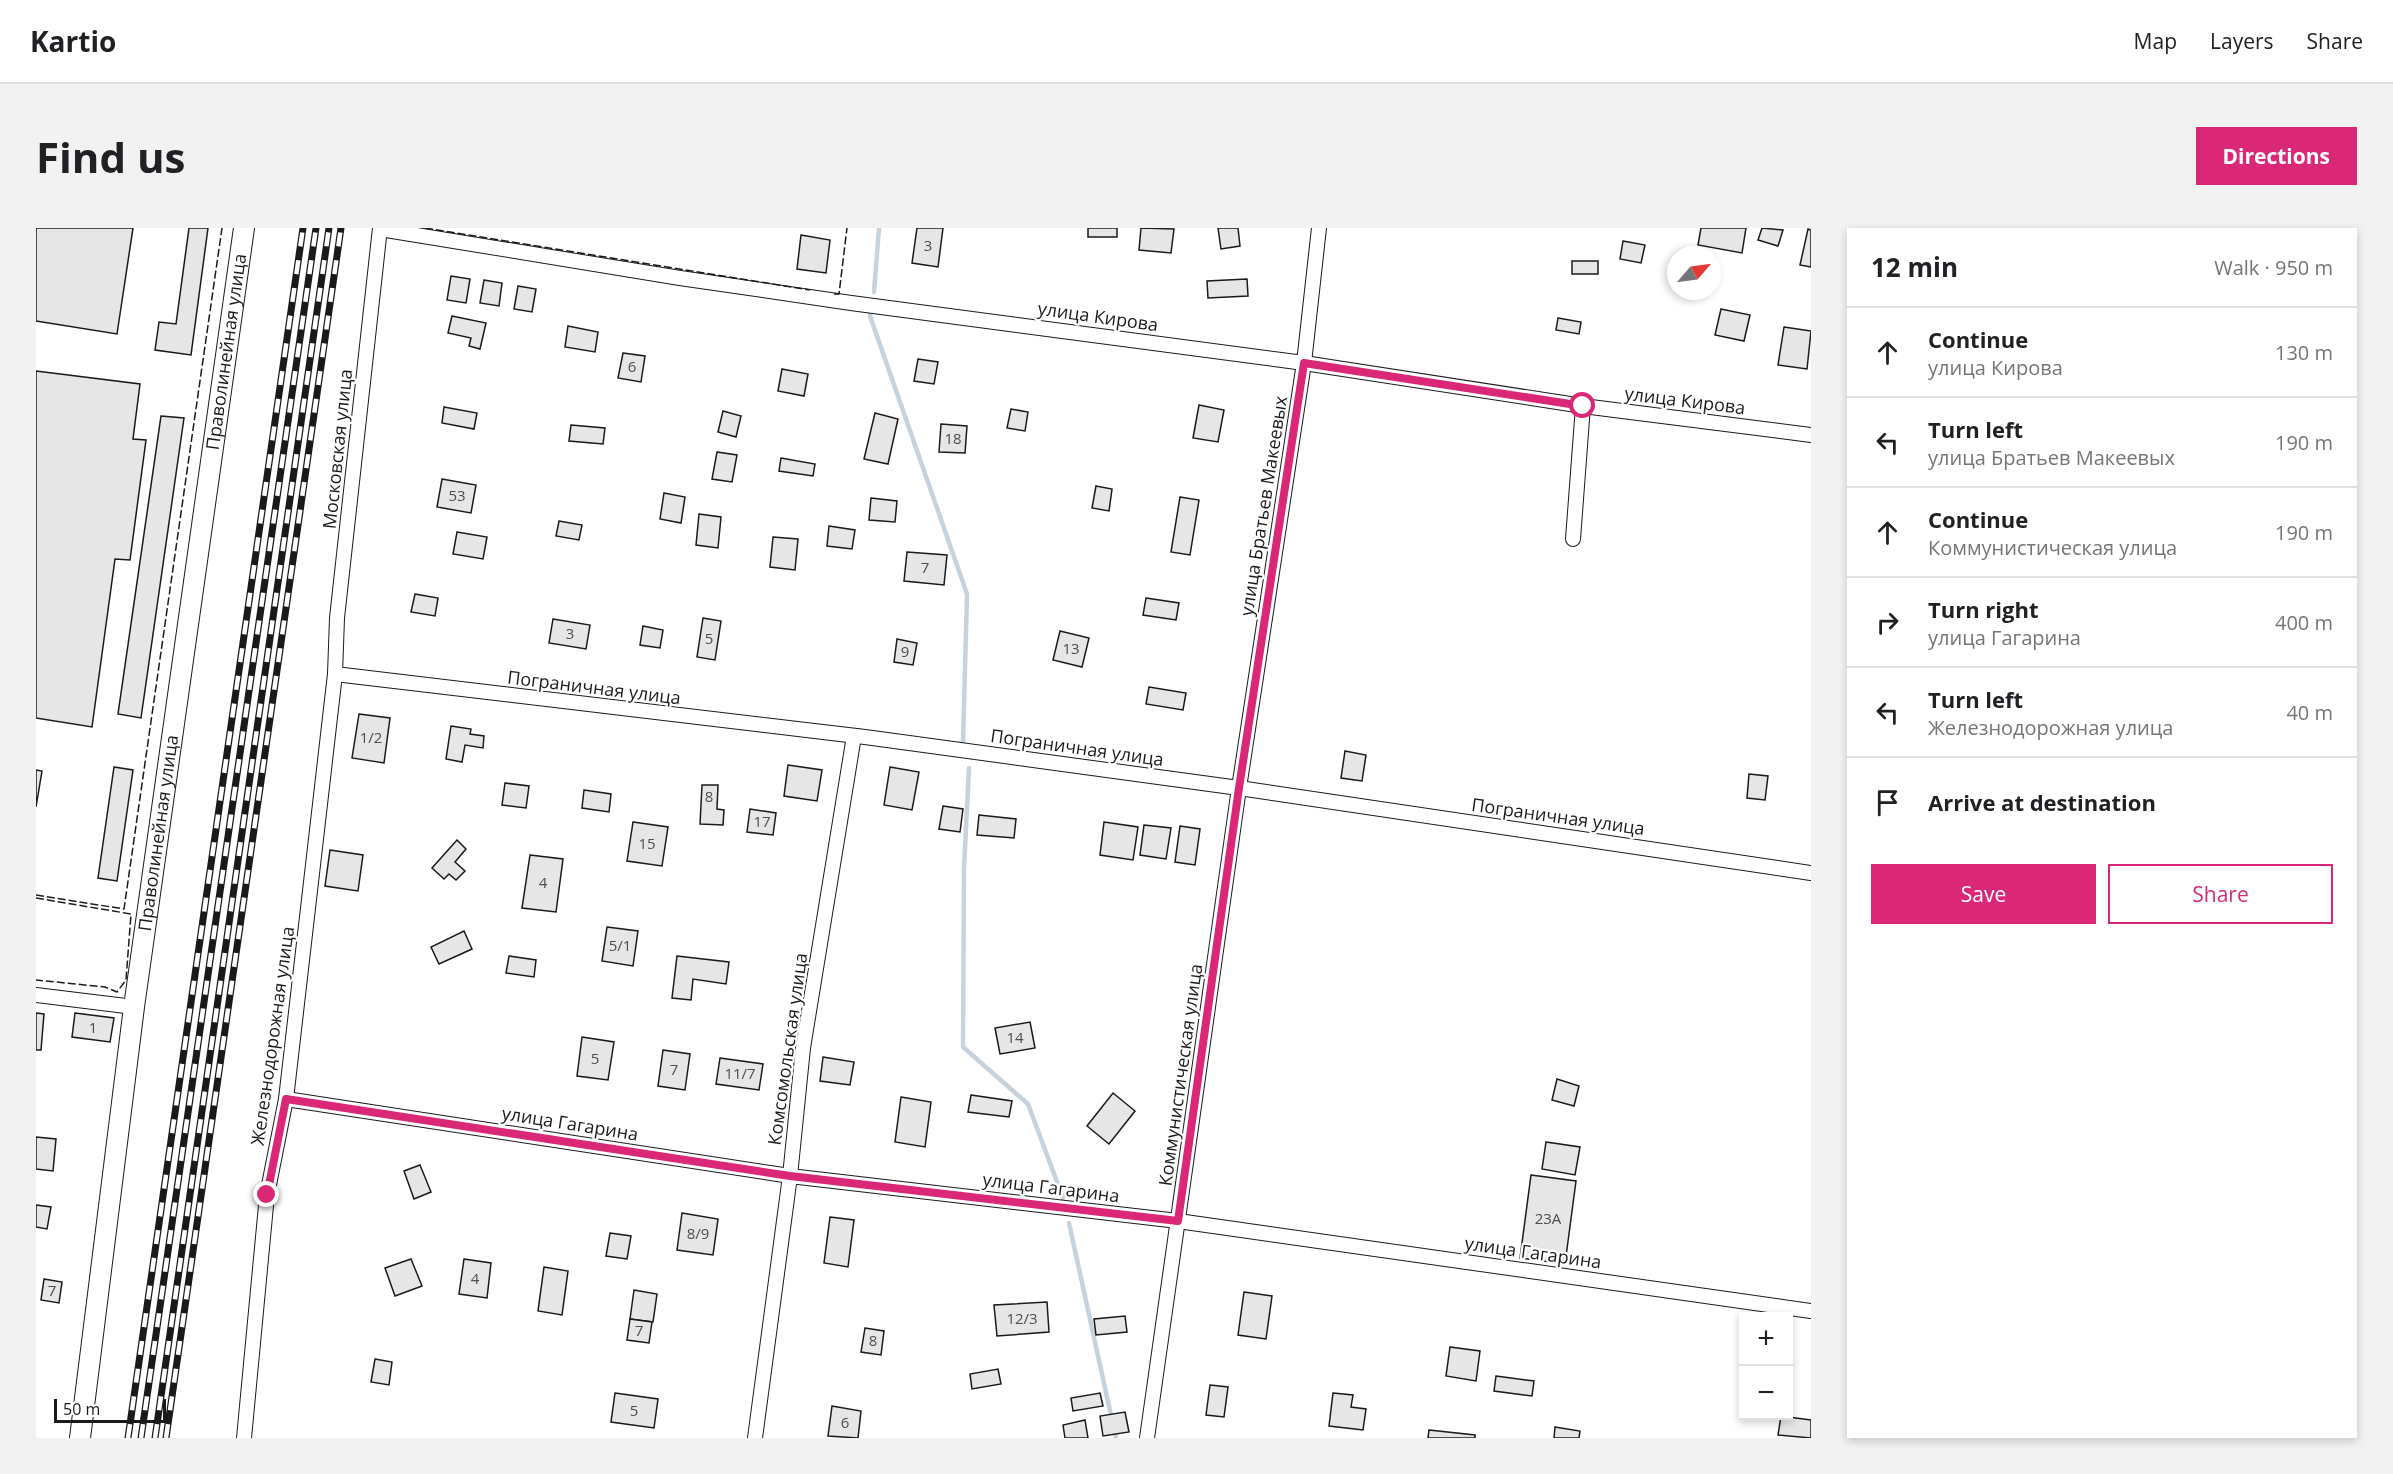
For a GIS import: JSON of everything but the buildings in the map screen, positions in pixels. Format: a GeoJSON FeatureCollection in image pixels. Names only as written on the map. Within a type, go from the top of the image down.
{"type":"FeatureCollection","features":[{"type":"Feature","properties":{"kind":"main road","name":"Праволинейная улица"},"geometry":{"type":"LineString","coordinates":[[80,1438],[134,1008],[244,228]]}},
{"type":"Feature","properties":{"kind":"street","name":"улица Кирова"},"geometry":{"type":"LineString","coordinates":[[380,228],[783,293],[1304,363],[1583,406],[1811,435]]}},
{"type":"Feature","properties":{"kind":"street","name":"Московская улица"},"geometry":{"type":"LineString","coordinates":[[335,674],[337,618],[380,228]]}},
{"type":"Feature","properties":{"kind":"street","name":"улица Братьев Макеевых"},"geometry":{"type":"LineString","coordinates":[[1239,788],[1304,363],[1319,228]]}},
{"type":"Feature","properties":{"kind":"street"},"geometry":{"type":"LineString","coordinates":[[1573,539],[1583,406]]}},
{"type":"Feature","properties":{"kind":"street","name":"Пограничная улица"},"geometry":{"type":"LineString","coordinates":[[335,674],[854,736],[1239,788],[1811,873]]}},
{"type":"Feature","properties":{"kind":"street","name":"Железнодорожная улица"},"geometry":{"type":"LineString","coordinates":[[244,1438],[267,1195],[286,1099],[335,674]]}},
{"type":"Feature","properties":{"kind":"street","name":"Комсомольская улица"},"geometry":{"type":"LineString","coordinates":[[756,1438],[790,1176],[803,1048],[854,736]]}},
{"type":"Feature","properties":{"kind":"street","name":"Коммунистическая улица"},"geometry":{"type":"LineString","coordinates":[[1147,1438],[1239,788]]}},
{"type":"Feature","properties":{"kind":"street"},"geometry":{"type":"LineString","coordinates":[[36,995],[134,1008]]}},
{"type":"Feature","properties":{"kind":"street","name":"улица Гагарина"},"geometry":{"type":"LineString","coordinates":[[286,1099],[790,1176],[1178,1221],[1811,1311]]}},
{"type":"Feature","properties":{"kind":"waterway"},"geometry":{"type":"LineString","coordinates":[[874,292],[879,228]]}},
{"type":"Feature","properties":{"kind":"waterway"},"geometry":{"type":"LineString","coordinates":[[871,310],[870,316],[967,594],[963,743]]}},
{"type":"Feature","properties":{"kind":"waterway"},"geometry":{"type":"LineString","coordinates":[[969,768],[964,868],[963,1047],[1028,1104],[1063,1198]]}},
{"type":"Feature","properties":{"kind":"waterway"},"geometry":{"type":"LineString","coordinates":[[1069,1223],[1112,1420]]}},
{"type":"Feature","properties":{"kind":"waterway"},"geometry":{"type":"LineString","coordinates":[[1114,1428],[1116,1438]]}},
{"type":"Feature","properties":{"kind":"railway"},"geometry":{"type":"LineString","coordinates":[[128,1438],[303,228]]}},
{"type":"Feature","properties":{"kind":"railway"},"geometry":{"type":"LineString","coordinates":[[141,1438],[316,228]]}},
{"type":"Feature","properties":{"kind":"railway"},"geometry":{"type":"LineString","coordinates":[[155,1438],[329,228]]}},
{"type":"Feature","properties":{"kind":"railway"},"geometry":{"type":"LineString","coordinates":[[166,1438],[341,228]]}},
{"type":"Feature","properties":{"kind":"fence"},"geometry":{"type":"LineString","coordinates":[[36,895],[124,909],[222,228]]}},
{"type":"Feature","properties":{"kind":"fence"},"geometry":{"type":"LineString","coordinates":[[425,228],[810,290]]}},
{"type":"Feature","properties":{"kind":"fence"},"geometry":{"type":"LineString","coordinates":[[834,294],[839,294],[847,228]]}},
{"type":"Feature","properties":{"kind":"fence"},"geometry":{"type":"LineString","coordinates":[[36,898],[131,914],[126,980],[117,992],[105,987],[36,980]]}},
{"type":"Feature","properties":{"kind":"route"},"geometry":{"type":"LineString","coordinates":[[267,1195],[286,1099],[790,1176],[1178,1221],[1239,788],[1304,363],[1583,406]]}}]}
